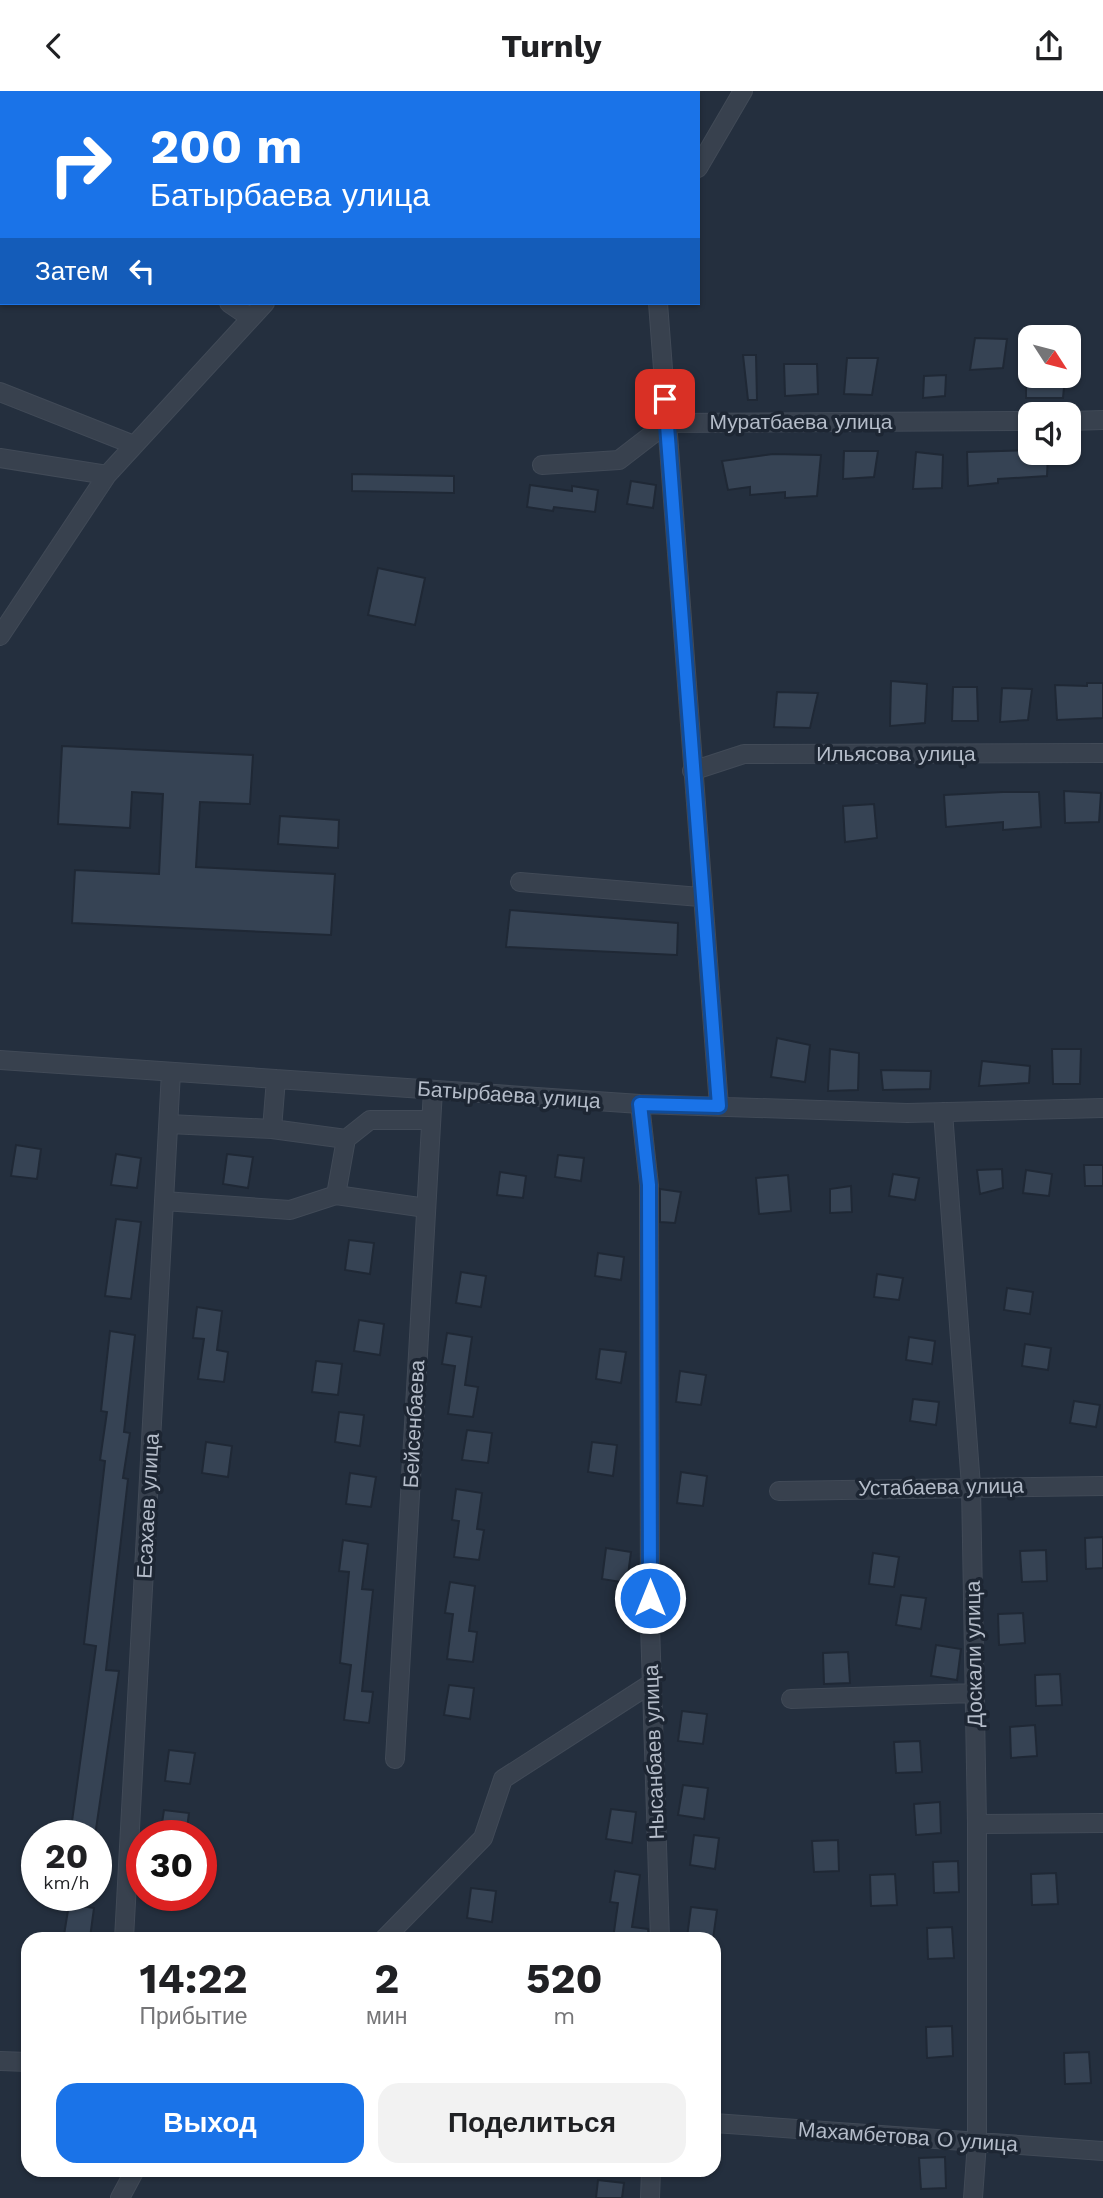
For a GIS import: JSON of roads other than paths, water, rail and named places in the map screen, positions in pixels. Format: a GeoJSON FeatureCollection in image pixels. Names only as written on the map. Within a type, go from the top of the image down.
{"type":"FeatureCollection","features":[{"type":"Feature","properties":{"kind":"street"},"geometry":{"type":"LineString","coordinates":[[700,165],[743,91]]}},
{"type":"Feature","properties":{"kind":"street"},"geometry":{"type":"LineString","coordinates":[[232,305],[251,318]]}},
{"type":"Feature","properties":{"kind":"street"},"geometry":{"type":"LineString","coordinates":[[0,635],[107,475],[263,305]]}},
{"type":"Feature","properties":{"kind":"street"},"geometry":{"type":"LineString","coordinates":[[658,305],[700,897],[710,961],[719,1106]]}},
{"type":"Feature","properties":{"kind":"street"},"geometry":{"type":"LineString","coordinates":[[0,392],[134,445]]}},
{"type":"Feature","properties":{"kind":"street"},"geometry":{"type":"LineString","coordinates":[[1081,421],[1103,420]]}},
{"type":"Feature","properties":{"kind":"street","name":"Муратбаева улица"},"geometry":{"type":"LineString","coordinates":[[667,423],[1018,421]]}},
{"type":"Feature","properties":{"kind":"street"},"geometry":{"type":"LineString","coordinates":[[542,465],[619,460],[667,423]]}},
{"type":"Feature","properties":{"kind":"street"},"geometry":{"type":"LineString","coordinates":[[0,458],[107,475]]}},
{"type":"Feature","properties":{"kind":"street","name":"Ильясова улица"},"geometry":{"type":"LineString","coordinates":[[692,771],[744,754],[1103,753]]}},
{"type":"Feature","properties":{"kind":"street"},"geometry":{"type":"LineString","coordinates":[[520,881],[700,897]]}},
{"type":"Feature","properties":{"kind":"street","name":"Батырбаева улица"},"geometry":{"type":"LineString","coordinates":[[0,1060],[640,1104],[943,1112],[1103,1108]]}},
{"type":"Feature","properties":{"kind":"street","name":"Есахаев улица"},"geometry":{"type":"LineString","coordinates":[[124,1932],[172,1072]]}},
{"type":"Feature","properties":{"kind":"street"},"geometry":{"type":"LineString","coordinates":[[272,1129],[276,1079]]}},
{"type":"Feature","properties":{"kind":"street","name":"Бейсенбаева"},"geometry":{"type":"LineString","coordinates":[[396,1759],[433,1090]]}},
{"type":"Feature","properties":{"kind":"street","name":"Нысанбаев улица"},"geometry":{"type":"LineString","coordinates":[[640,1104],[649,1185],[652,1683],[660,1932]]}},
{"type":"Feature","properties":{"kind":"street","name":"Доскали улица"},"geometry":{"type":"LineString","coordinates":[[943,1112],[971,1486],[977,1824],[977,2142],[973,2198]]}},
{"type":"Feature","properties":{"kind":"street"},"geometry":{"type":"LineString","coordinates":[[337,1195],[346,1139],[370,1120],[431,1120]]}},
{"type":"Feature","properties":{"kind":"street"},"geometry":{"type":"LineString","coordinates":[[169,1124],[272,1129],[346,1139]]}},
{"type":"Feature","properties":{"kind":"street"},"geometry":{"type":"LineString","coordinates":[[164,1201],[290,1210],[337,1195],[426,1208]]}},
{"type":"Feature","properties":{"kind":"street","name":"Устабаева улица"},"geometry":{"type":"LineString","coordinates":[[779,1491],[1103,1486]]}},
{"type":"Feature","properties":{"kind":"street"},"geometry":{"type":"LineString","coordinates":[[391,1932],[483,1838],[503,1779],[652,1683]]}},
{"type":"Feature","properties":{"kind":"street"},"geometry":{"type":"LineString","coordinates":[[791,1699],[975,1693]]}},
{"type":"Feature","properties":{"kind":"street"},"geometry":{"type":"LineString","coordinates":[[977,1824],[1103,1823]]}},
{"type":"Feature","properties":{"kind":"street"},"geometry":{"type":"LineString","coordinates":[[0,2061],[21,2062]]}},
{"type":"Feature","properties":{"kind":"street","name":"Махамбетова О улица"},"geometry":{"type":"LineString","coordinates":[[721,2124],[1103,2151]]}},
{"type":"Feature","properties":{"kind":"street"},"geometry":{"type":"LineString","coordinates":[[120,2198],[131,2177]]}},
{"type":"Feature","properties":{"kind":"street"},"geometry":{"type":"LineString","coordinates":[[650,2198],[651,2177]]}}]}
